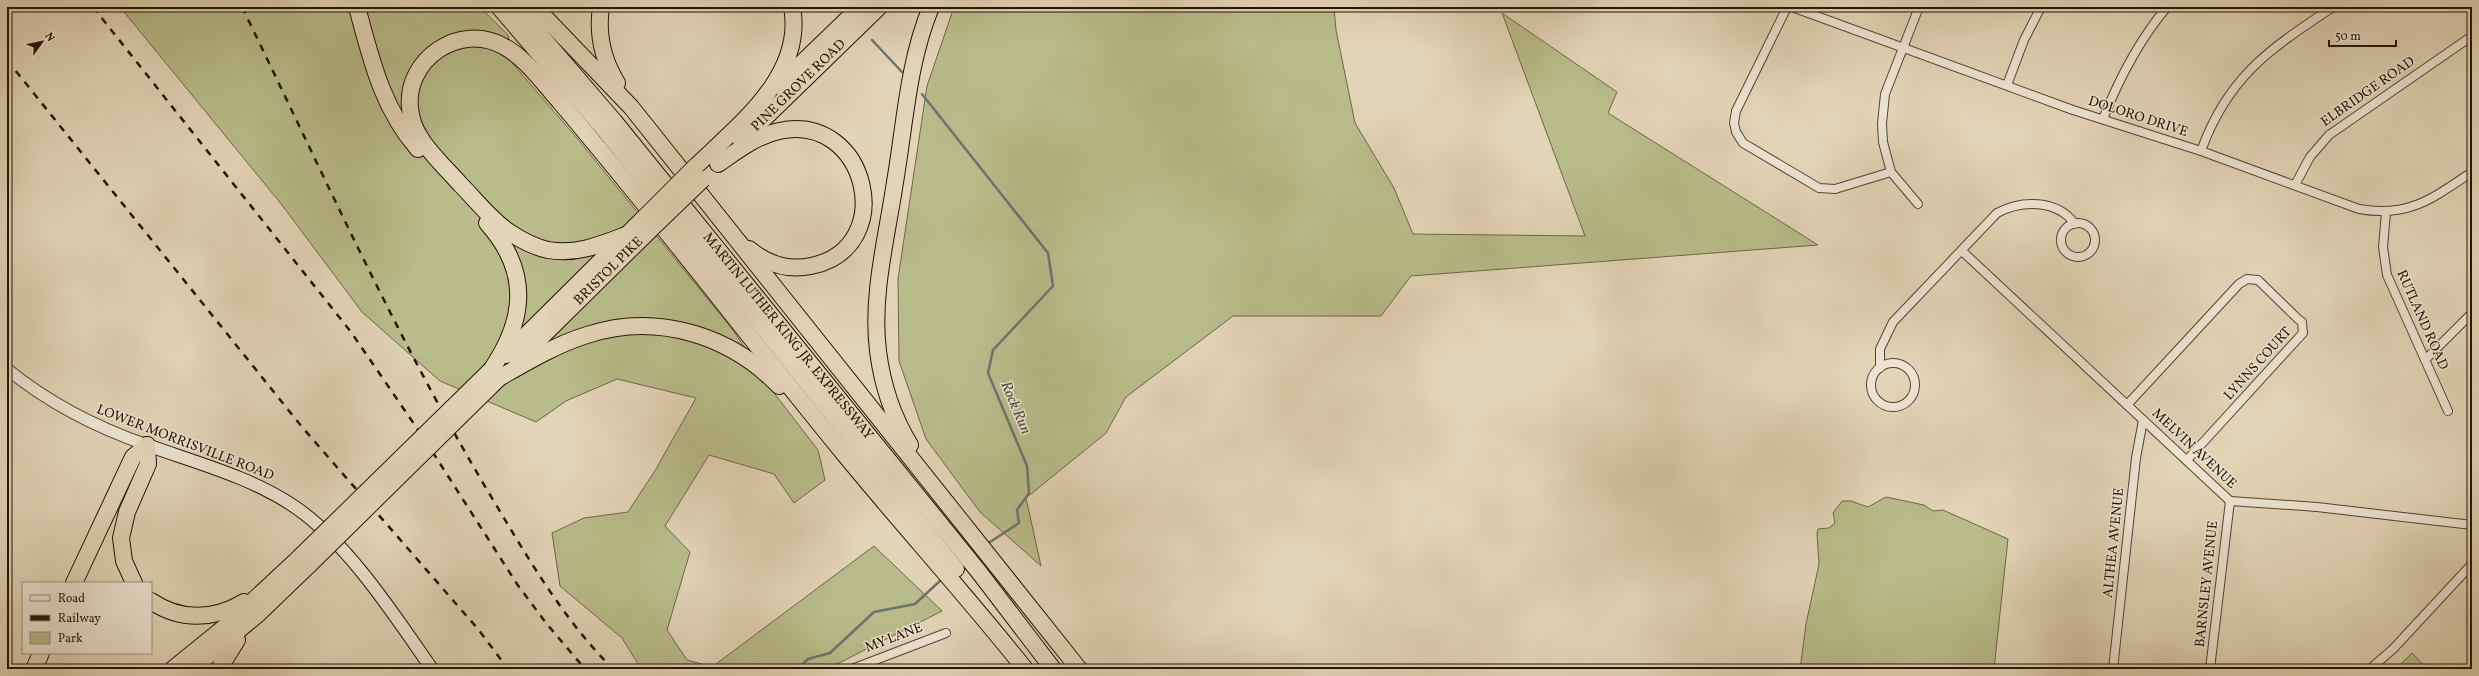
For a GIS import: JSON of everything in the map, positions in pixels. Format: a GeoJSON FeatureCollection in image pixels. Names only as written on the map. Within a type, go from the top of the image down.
{"type":"FeatureCollection","features":[{"type":"Feature","properties":{"kind":"highway"},"geometry":{"type":"LineString","coordinates":[[358,7],[377,80],[396,120],[422,154],[496,233],[512,261],[518,288],[516,320],[495,374]]}},
{"type":"Feature","properties":{"kind":"highway","name":"MARTIN LUTHER KING JR. EXPRESSWAY"},"geometry":{"type":"LineString","coordinates":[[499,7],[604,129],[949,548]]}},
{"type":"Feature","properties":{"kind":"highway","name":"MARTIN LUTHER KING JR. EXPRESSWAY"},"geometry":{"type":"LineString","coordinates":[[516,7],[609,115],[949,548]]}},
{"type":"Feature","properties":{"kind":"highway"},"geometry":{"type":"LineString","coordinates":[[535,7],[602,75],[631,107],[972,534],[976,574],[1025,669]]}},
{"type":"Feature","properties":{"kind":"highway"},"geometry":{"type":"LineString","coordinates":[[550,7],[586,50],[602,75]]}},
{"type":"Feature","properties":{"kind":"highway"},"geometry":{"type":"LineString","coordinates":[[601,7],[599,31],[604,56],[612,76],[631,107]]}},
{"type":"Feature","properties":{"kind":"highway"},"geometry":{"type":"LineString","coordinates":[[699,173],[761,102],[778,77],[788,54],[794,33],[792,7]]}},
{"type":"Feature","properties":{"kind":"highway","name":"PINE GROVE ROAD"},"geometry":{"type":"LineString","coordinates":[[761,102],[860,7]]}},
{"type":"Feature","properties":{"kind":"highway","name":"PINE GROVE ROAD"},"geometry":{"type":"LineString","coordinates":[[718,164],[879,7]]}},
{"type":"Feature","properties":{"kind":"highway"},"geometry":{"type":"LineString","coordinates":[[931,7],[915,57],[881,272],[876,320],[877,350],[891,405],[908,443],[942,497]]}},
{"type":"Feature","properties":{"kind":"highway"},"geometry":{"type":"LineString","coordinates":[[646,225],[626,235],[586,249],[563,252],[529,244],[501,226],[428,148],[416,131],[410,110],[410,94],[417,72],[427,58],[448,44],[472,38],[498,43],[519,57],[621,175],[846,456]]}},
{"type":"Feature","properties":{"kind":"highway"},"geometry":{"type":"LineString","coordinates":[[718,164],[766,135],[786,129],[806,130],[822,134],[839,146],[850,158],[861,180],[864,199],[860,225],[844,248],[821,263],[796,268],[779,266],[763,259],[734,236]]}},
{"type":"Feature","properties":{"kind":"highway","name":"BRISTOL PIKE"},"geometry":{"type":"LineString","coordinates":[[495,374],[699,173],[718,164]]}},
{"type":"Feature","properties":{"kind":"highway"},"geometry":{"type":"LineString","coordinates":[[219,669],[227,654],[258,614],[305,561],[495,374],[626,235]]}},
{"type":"Feature","properties":{"kind":"highway"},"geometry":{"type":"LineString","coordinates":[[495,374],[586,334],[630,327],[675,328],[719,342],[756,364],[846,456],[949,548],[1079,669]]}},
{"type":"Feature","properties":{"kind":"highway"},"geometry":{"type":"LineString","coordinates":[[74,582],[133,457],[147,445]]}},
{"type":"Feature","properties":{"kind":"highway"},"geometry":{"type":"LineString","coordinates":[[134,582],[124,561],[121,538],[126,512],[148,464],[147,445]]}},
{"type":"Feature","properties":{"kind":"highway"},"geometry":{"type":"LineString","coordinates":[[949,548],[1022,615],[1069,669]]}},
{"type":"Feature","properties":{"kind":"highway"},"geometry":{"type":"LineString","coordinates":[[152,601],[180,614],[206,616],[234,608],[274,583],[305,561]]}},
{"type":"Feature","properties":{"kind":"highway"},"geometry":{"type":"LineString","coordinates":[[976,574],[1035,669]]}},
{"type":"Feature","properties":{"kind":"highway"},"geometry":{"type":"LineString","coordinates":[[976,574],[1053,669]]}},
{"type":"Feature","properties":{"kind":"highway"},"geometry":{"type":"LineString","coordinates":[[173,669],[274,583]]}},
{"type":"Feature","properties":{"kind":"highway"},"geometry":{"type":"LineString","coordinates":[[192,669],[258,614]]}},
{"type":"Feature","properties":{"kind":"highway"},"geometry":{"type":"LineString","coordinates":[[34,669],[41,654]]}},
{"type":"Feature","properties":{"kind":"main road","name":"LOWER MORRISVILLE ROAD"},"geometry":{"type":"LineString","coordinates":[[147,445],[256,485],[286,501],[310,518],[333,538],[351,560],[432,669]]}},
{"type":"Feature","properties":{"kind":"street"},"geometry":{"type":"LineString","coordinates":[[1787,7],[1736,111],[1734,123],[1740,140],[1819,188],[1835,189],[1891,172]]}},
{"type":"Feature","properties":{"kind":"street","name":"DOLORO DRIVE"},"geometry":{"type":"LineString","coordinates":[[1792,7],[2103,119],[2295,184],[2352,207],[2386,212],[2405,210],[2430,200],[2472,172]]}},
{"type":"Feature","properties":{"kind":"street"},"geometry":{"type":"LineString","coordinates":[[1918,204],[1891,172],[1883,142],[1882,112],[1885,94],[1919,7]]}},
{"type":"Feature","properties":{"kind":"street"},"geometry":{"type":"LineString","coordinates":[[2007,85],[2024,40],[2041,7]]}},
{"type":"Feature","properties":{"kind":"street"},"geometry":{"type":"LineString","coordinates":[[2103,119],[2123,73],[2143,39],[2168,7]]}},
{"type":"Feature","properties":{"kind":"street"},"geometry":{"type":"LineString","coordinates":[[2201,151],[2223,103],[2245,74],[2272,48],[2333,7]]}},
{"type":"Feature","properties":{"kind":"street","name":"ELBRIDGE ROAD"},"geometry":{"type":"LineString","coordinates":[[2295,184],[2310,157],[2329,135],[2472,36]]}},
{"type":"Feature","properties":{"kind":"street"},"geometry":{"type":"LineString","coordinates":[[1880,368],[1891,363],[1899,364],[1910,372],[1915,386],[1909,400],[1894,407],[1879,402],[1874,396],[1871,383],[1873,375],[1880,368],[1880,350],[1893,322],[1997,213],[2011,205],[2040,204],[2065,214],[2074,224],[2089,227],[2094,236],[2094,248],[2081,257],[2070,255],[2062,246],[2063,232],[2074,224]]}},
{"type":"Feature","properties":{"kind":"street","name":"RUTLAND ROAD"},"geometry":{"type":"LineString","coordinates":[[2386,212],[2383,247],[2386,275],[2448,412]]}},
{"type":"Feature","properties":{"kind":"street","name":"MELVIN AVENUE"},"geometry":{"type":"LineString","coordinates":[[1962,251],[2230,501],[2317,507],[2472,525]]}},
{"type":"Feature","properties":{"kind":"street","name":"LYNNS COURT"},"geometry":{"type":"LineString","coordinates":[[2127,405],[2242,281],[2252,279],[2258,280],[2302,322],[2303,333],[2187,460]]}},
{"type":"Feature","properties":{"kind":"street"},"geometry":{"type":"LineString","coordinates":[[2425,360],[2472,312]]}},
{"type":"Feature","properties":{"kind":"street","name":"LOWER MORRISVILLE ROAD"},"geometry":{"type":"LineString","coordinates":[[7,369],[43,396],[70,413],[147,445]]}},
{"type":"Feature","properties":{"kind":"street","name":"ALTHEA AVENUE"},"geometry":{"type":"LineString","coordinates":[[2113,669],[2136,458],[2143,420]]}},
{"type":"Feature","properties":{"kind":"street","name":"BARNSLEY AVENUE"},"geometry":{"type":"LineString","coordinates":[[2210,669],[2230,501]]}},
{"type":"Feature","properties":{"kind":"street"},"geometry":{"type":"LineString","coordinates":[[2370,669],[2393,649],[2472,564]]}},
{"type":"Feature","properties":{"kind":"street","name":"MY LANE"},"geometry":{"type":"LineString","coordinates":[[852,669],[946,633]]}},
{"type":"Feature","properties":{"kind":"green space"},"geometry":{"type":"Polygon","coordinates":[[[120,7],[480,7],[508,35],[513,64],[577,138],[733,330],[777,397],[818,450],[825,480],[794,503],[774,474],[709,455],[665,526],[690,552],[667,630],[687,660],[712,667],[874,546],[942,611],[827,669],[641,669],[622,638],[560,586],[552,533],[584,518],[628,512],[656,469],[696,398],[617,379],[566,401],[536,422],[440,381],[362,312],[282,205],[120,7]]]}},
{"type":"Feature","properties":{"kind":"green space"},"geometry":{"type":"Polygon","coordinates":[[[954,7],[1334,7],[1336,30],[1355,123],[1394,188],[1413,234],[1585,236],[1502,13],[1617,92],[1608,113],[1818,245],[1411,276],[1381,316],[1233,316],[1126,397],[1106,433],[1026,498],[1041,566],[980,512],[926,439],[899,361],[898,279],[927,86],[954,7]]]}},
{"type":"Feature","properties":{"kind":"green space"},"geometry":{"type":"Polygon","coordinates":[[[1886,497],[1924,505],[1933,511],[1943,510],[2008,539],[1994,669],[1800,669],[1806,624],[1819,564],[1818,529],[1829,528],[1835,523],[1833,513],[1842,501],[1851,501],[1868,507],[1886,497]]]}},
{"type":"Feature","properties":{"kind":"green space"},"geometry":{"type":"Polygon","coordinates":[[[2412,653],[2427,669],[2396,669],[2412,653]]]}},
{"type":"Feature","properties":{"kind":"waterway","name":"Rock Run"},"geometry":{"type":"LineString","coordinates":[[872,40],[902,72]]}},
{"type":"Feature","properties":{"kind":"waterway","name":"Rock Run"},"geometry":{"type":"LineString","coordinates":[[922,94],[1048,253],[1053,286],[993,350],[988,373],[1027,466],[1029,493],[1017,510],[1019,523],[987,544]]}},
{"type":"Feature","properties":{"kind":"waterway","name":"Rock Run"},"geometry":{"type":"LineString","coordinates":[[798,669],[808,659],[830,653],[874,612],[915,604],[942,579]]}},
{"type":"Feature","properties":{"kind":"railway"},"geometry":{"type":"LineString","coordinates":[[93,7],[351,332],[423,437],[517,584],[546,623],[585,669]]}},
{"type":"Feature","properties":{"kind":"railway"},"geometry":{"type":"LineString","coordinates":[[242,7],[359,250],[452,429],[500,512],[544,582],[576,627],[613,669]]}},
{"type":"Feature","properties":{"kind":"railway"},"geometry":{"type":"LineString","coordinates":[[7,60],[302,427],[478,629],[508,669]]}}]}
